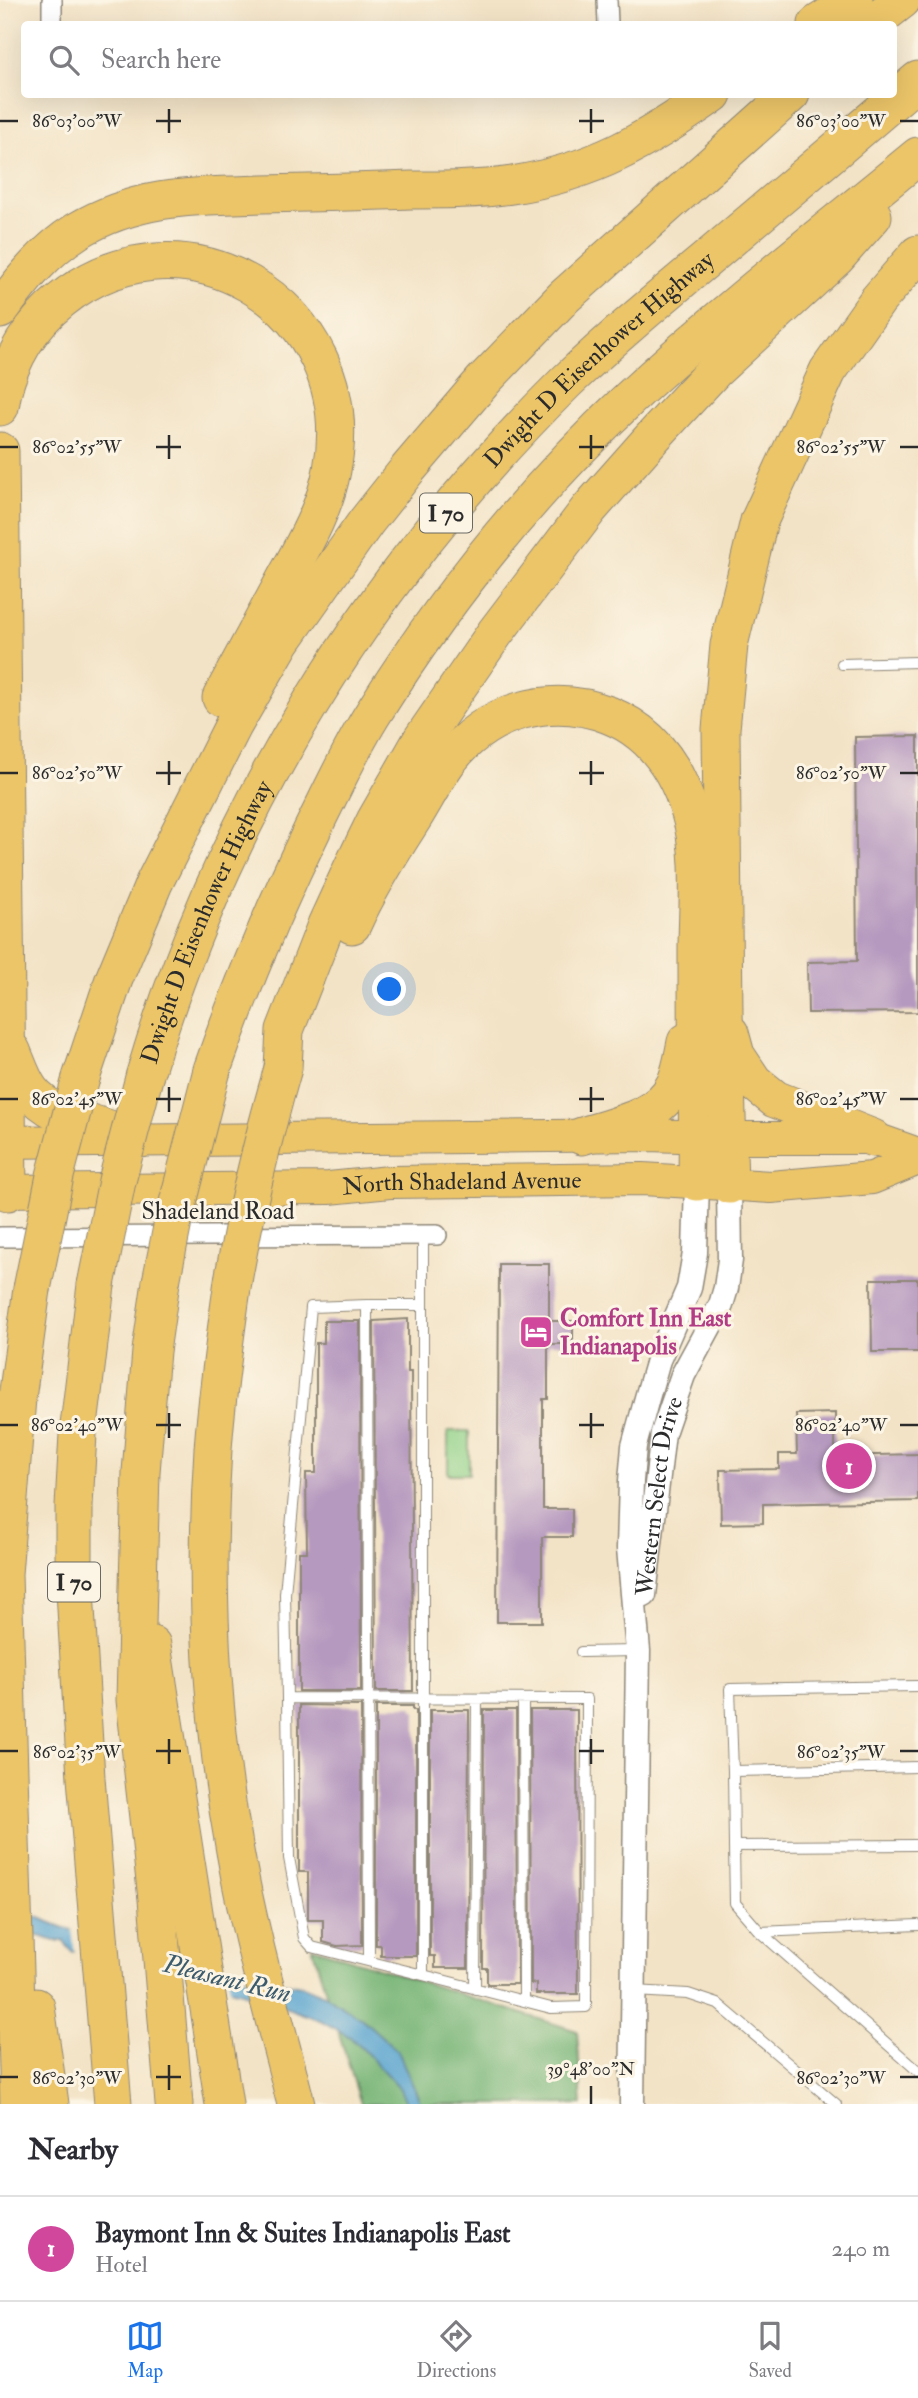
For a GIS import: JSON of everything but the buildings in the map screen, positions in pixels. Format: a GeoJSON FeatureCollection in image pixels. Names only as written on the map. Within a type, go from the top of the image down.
{"type":"FeatureCollection","features":[{"type":"Feature","properties":{"kind":"highway"},"geometry":{"type":"LineString","coordinates":[[822,21],[854,0]]}},
{"type":"Feature","properties":{"kind":"highway"},"geometry":{"type":"LineString","coordinates":[[875,21],[902,0]]}},
{"type":"Feature","properties":{"kind":"highway","name":"Dwight D Eisenhower Highway"},"geometry":{"type":"LineString","coordinates":[[897,98],[918,80]]}},
{"type":"Feature","properties":{"kind":"highway"},"geometry":{"type":"LineString","coordinates":[[0,310],[31,269],[63,241],[92,223],[131,207],[180,197],[468,189],[537,180],[585,166],[633,146],[662,130],[707,98]]}},
{"type":"Feature","properties":{"kind":"highway"},"geometry":{"type":"LineString","coordinates":[[50,2104],[23,1980],[14,1907],[3,1574],[17,1398],[32,1289],[55,1176],[81,1078],[114,979],[154,883],[233,726],[282,641],[366,522],[408,468],[503,359],[564,297],[787,98]]}},
{"type":"Feature","properties":{"kind":"highway","name":"Dwight D Eisenhower Highway"},"geometry":{"type":"LineString","coordinates":[[113,2104],[77,1640],[74,1540],[78,1434],[96,1285],[117,1181],[145,1074],[187,952],[249,814],[328,675],[382,593],[413,552],[494,457],[595,355],[897,98]]}},
{"type":"Feature","properties":{"kind":"highway","name":"Dwight D Eisenhower Highway"},"geometry":{"type":"LineString","coordinates":[[174,2104],[157,1899],[135,1700],[146,1396],[161,1282],[173,1222],[212,1070],[240,993],[281,895],[349,755],[424,637],[484,556],[568,461],[628,400],[684,349],[918,156]]}},
{"type":"Feature","properties":{"kind":"highway"},"geometry":{"type":"LineString","coordinates":[[292,2088],[251,1931],[224,1783],[212,1639],[213,1450],[221,1368],[233,1281],[251,1189],[283,1068],[285,1030],[344,884],[375,821],[422,738],[495,633],[589,509],[651,439],[714,371],[836,258],[918,165]]}},
{"type":"Feature","properties":{"kind":"highway"},"geometry":{"type":"LineString","coordinates":[[713,1184],[711,1004],[722,716],[729,645],[759,521],[828,371],[878,300],[918,254]]}},
{"type":"Feature","properties":{"kind":"highway"},"geometry":{"type":"LineString","coordinates":[[0,407],[14,361],[23,342],[43,317],[67,295],[94,279],[145,263],[177,262],[208,267],[229,273],[257,287],[290,313],[320,357],[327,377],[337,418],[329,481],[307,538],[221,699],[186,771],[154,883]]}},
{"type":"Feature","properties":{"kind":"highway"},"geometry":{"type":"LineString","coordinates":[[0,451],[8,1039],[4,1191]]}},
{"type":"Feature","properties":{"kind":"highway"},"geometry":{"type":"LineString","coordinates":[[283,1068],[302,1037],[328,974],[370,888],[447,763],[469,738],[505,716],[538,707],[580,707],[621,721],[649,740],[676,774],[695,831],[711,1004],[736,1055],[754,1082],[775,1099],[873,1138]]}},
{"type":"Feature","properties":{"kind":"highway"},"geometry":{"type":"LineString","coordinates":[[582,1136],[639,1117],[663,1102],[711,1004]]}},
{"type":"Feature","properties":{"kind":"highway"},"geometry":{"type":"LineString","coordinates":[[8,1039],[28,1090],[47,1106],[59,1113],[141,1139]]}},
{"type":"Feature","properties":{"kind":"highway"},"geometry":{"type":"LineString","coordinates":[[138,1571],[162,1697],[224,2104]]}},
{"type":"Feature","properties":{"kind":"highway"},"geometry":{"type":"LineString","coordinates":[[19,2104],[23,1980]]}},
{"type":"Feature","properties":{"kind":"main road","name":"North Shadeland Avenue"},"geometry":{"type":"LineString","coordinates":[[4,1142],[582,1136],[873,1138],[918,1157]]}},
{"type":"Feature","properties":{"kind":"main road","name":"North Shadeland Avenue"},"geometry":{"type":"LineString","coordinates":[[4,1191],[329,1188],[390,1182],[643,1179],[771,1187],[872,1178],[918,1157]]}},
{"type":"Feature","properties":{"kind":"street"},"geometry":{"type":"LineString","coordinates":[[52,0],[52,21]]}},
{"type":"Feature","properties":{"kind":"street"},"geometry":{"type":"LineString","coordinates":[[607,0],[608,21]]}},
{"type":"Feature","properties":{"kind":"street","name":"Western Select Drive"},"geometry":{"type":"LineString","coordinates":[[638,1651],[629,1548],[634,1446],[658,1360],[689,1288],[713,1184]]}},
{"type":"Feature","properties":{"kind":"street","name":"Western Select Drive"},"geometry":{"type":"LineString","coordinates":[[632,2104],[638,1651],[663,1433],[683,1376],[721,1305],[729,1274],[731,1222],[713,1184]]}},
{"type":"Feature","properties":{"kind":"street","name":"Shadeland Road"},"geometry":{"type":"LineString","coordinates":[[0,1237],[430,1235]]}},
{"type":"Feature","properties":{"kind":"lane"},"geometry":{"type":"LineString","coordinates":[[842,664],[918,662]]}},
{"type":"Feature","properties":{"kind":"lane"},"geometry":{"type":"LineString","coordinates":[[423,1976],[423,1305],[430,1235]]}},
{"type":"Feature","properties":{"kind":"lane"},"geometry":{"type":"LineString","coordinates":[[287,1698],[587,1699],[586,2007],[551,2008],[312,1947],[304,1938],[289,1858],[285,1594],[311,1307],[423,1305]]}},
{"type":"Feature","properties":{"kind":"lane"},"geometry":{"type":"LineString","coordinates":[[367,1306],[369,1961]]}},
{"type":"Feature","properties":{"kind":"lane"},"geometry":{"type":"LineString","coordinates":[[581,1651],[638,1651]]}},
{"type":"Feature","properties":{"kind":"lane"},"geometry":{"type":"LineString","coordinates":[[918,1686],[730,1689],[735,1903],[760,1932],[918,2071]]}},
{"type":"Feature","properties":{"kind":"lane"},"geometry":{"type":"LineString","coordinates":[[475,1989],[477,1699]]}},
{"type":"Feature","properties":{"kind":"lane"},"geometry":{"type":"LineString","coordinates":[[523,1699],[524,2001]]}},
{"type":"Feature","properties":{"kind":"lane"},"geometry":{"type":"LineString","coordinates":[[733,1772],[918,1767]]}},
{"type":"Feature","properties":{"kind":"lane"},"geometry":{"type":"LineString","coordinates":[[734,1846],[918,1845]]}},
{"type":"Feature","properties":{"kind":"lane"},"geometry":{"type":"LineString","coordinates":[[760,1932],[918,1925]]}},
{"type":"Feature","properties":{"kind":"lane"},"geometry":{"type":"LineString","coordinates":[[633,1991],[688,1994],[718,2004],[836,2104]]}},
{"type":"Feature","properties":{"kind":"green space"},"geometry":{"type":"Polygon","coordinates":[[[448,1431],[469,1431],[469,1474],[448,1474],[448,1431]]]}},
{"type":"Feature","properties":{"kind":"green space"},"geometry":{"type":"Polygon","coordinates":[[[312,1947],[577,2031],[582,2104],[361,2104],[312,1947]]]}},
{"type":"Feature","properties":{"kind":"water","name":"Pleasant Run"},"geometry":{"type":"Polygon","coordinates":[[[0,1903],[65,1928],[228,1975],[303,1986],[327,1996],[362,2019],[398,2051],[421,2104],[407,2104],[400,2089],[364,2050],[350,2037],[320,2020],[242,1992],[71,1951],[64,1941],[54,1941],[0,1922],[0,1903]]]}},
{"type":"Feature","properties":{"kind":"pier"},"geometry":{"type":"Polygon","coordinates":[[[72,1927],[227,1972],[231,1995],[75,1956],[72,1927]]]}},
{"type":"Feature","properties":{"kind":"place","name":"Comfort Inn East Indianapolis"},"geometry":{"type":"Point","coordinates":[536,1332]}},
{"type":"Feature","properties":{"kind":"place","name":"Baymont Inn & Suites Indianapolis East"},"geometry":{"type":"Point","coordinates":[849,1466]}}]}
